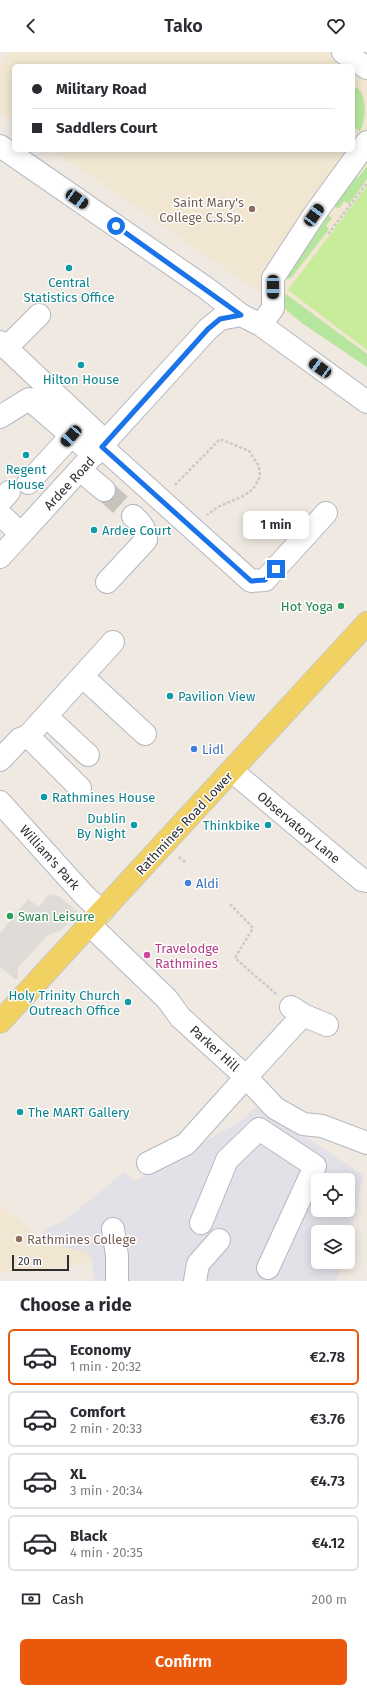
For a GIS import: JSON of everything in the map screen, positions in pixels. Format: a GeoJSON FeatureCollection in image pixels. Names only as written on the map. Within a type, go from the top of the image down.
{"type":"FeatureCollection","features":[{"type":"Feature","properties":{"kind":"main road","name":"Rathmines Road Lower"},"geometry":{"type":"LineString","coordinates":[[0,1022],[367,623]]}},
{"type":"Feature","properties":{"kind":"street"},"geometry":{"type":"LineString","coordinates":[[343,52],[367,68]]}},
{"type":"Feature","properties":{"kind":"street"},"geometry":{"type":"LineString","coordinates":[[261,325],[273,308],[273,278],[314,215],[367,142]]}},
{"type":"Feature","properties":{"kind":"street"},"geometry":{"type":"LineString","coordinates":[[0,146],[206,288],[241,315],[261,325],[367,402]]}},
{"type":"Feature","properties":{"kind":"street"},"geometry":{"type":"LineString","coordinates":[[39,315],[3,345],[96,454],[104,490]]}},
{"type":"Feature","properties":{"kind":"street","name":"Ardee Road"},"geometry":{"type":"LineString","coordinates":[[0,557],[96,454],[208,329],[220,319],[241,315]]}},
{"type":"Feature","properties":{"kind":"street"},"geometry":{"type":"LineString","coordinates":[[0,417],[29,399],[71,436],[161,500],[251,581],[265,580],[326,513]]}},
{"type":"Feature","properties":{"kind":"street"},"geometry":{"type":"LineString","coordinates":[[12,492],[71,436]]}},
{"type":"Feature","properties":{"kind":"street"},"geometry":{"type":"LineString","coordinates":[[0,514],[21,534]]}},
{"type":"Feature","properties":{"kind":"street"},"geometry":{"type":"LineString","coordinates":[[107,582],[146,540],[146,532],[142,524],[134,516]]}},
{"type":"Feature","properties":{"kind":"street"},"geometry":{"type":"LineString","coordinates":[[0,760],[20,738],[28,736],[113,642]]}},
{"type":"Feature","properties":{"kind":"street"},"geometry":{"type":"LineString","coordinates":[[78,680],[95,701]]}},
{"type":"Feature","properties":{"kind":"street"},"geometry":{"type":"LineString","coordinates":[[78,680],[145,734]]}},
{"type":"Feature","properties":{"kind":"street"},"geometry":{"type":"LineString","coordinates":[[46,716],[88,755]]}},
{"type":"Feature","properties":{"kind":"street"},"geometry":{"type":"LineString","coordinates":[[28,736],[80,788]]}},
{"type":"Feature","properties":{"kind":"street","name":"Observatory Lane"},"geometry":{"type":"LineString","coordinates":[[232,771],[362,880],[367,881]]}},
{"type":"Feature","properties":{"kind":"street","name":"William's Park"},"geometry":{"type":"LineString","coordinates":[[0,802],[84,895],[96,918]]}},
{"type":"Feature","properties":{"kind":"street","name":"Parker Hill"},"geometry":{"type":"LineString","coordinates":[[96,918],[167,999],[180,1017],[246,1077],[186,1144],[148,1163]]}},
{"type":"Feature","properties":{"kind":"street"},"geometry":{"type":"LineString","coordinates":[[327,1025],[297,1011],[246,1077],[275,1108],[303,1124],[322,1126],[367,1143]]}},
{"type":"Feature","properties":{"kind":"street"},"geometry":{"type":"LineString","coordinates":[[201,1223],[227,1160],[259,1129],[315,1166],[268,1268]]}},
{"type":"Feature","properties":{"kind":"street"},"geometry":{"type":"LineString","coordinates":[[113,1229],[117,1256],[116,1281]]}},
{"type":"Feature","properties":{"kind":"street"},"geometry":{"type":"LineString","coordinates":[[195,1281],[198,1264],[219,1240]]}},
{"type":"Feature","properties":{"kind":"path"},"geometry":{"type":"LineString","coordinates":[[161,500],[220,439],[249,451],[259,466],[260,472],[260,477],[253,489],[245,495],[208,513],[194,529]]}},
{"type":"Feature","properties":{"kind":"path"},"geometry":{"type":"LineString","coordinates":[[177,855],[185,862]]}},
{"type":"Feature","properties":{"kind":"path"},"geometry":{"type":"LineString","coordinates":[[230,904],[253,928],[235,958],[297,1011]]}},
{"type":"Feature","properties":{"kind":"shaded area","name":"Saint Mary's College C.S.Sp."},"geometry":{"type":"Polygon","coordinates":[[[9,52],[367,52],[367,367],[287,314],[261,294],[57,152],[355,152],[355,64],[12,64],[12,121],[0,112],[0,65],[9,52]]]}},
{"type":"Feature","properties":{"kind":"shaded area"},"geometry":{"type":"Polygon","coordinates":[[[49,894],[59,896],[79,913],[60,931],[48,935],[18,968],[18,978],[16,980],[0,967],[0,933],[28,899],[39,907],[49,894]]]}},
{"type":"Feature","properties":{"kind":"shaded area"},"geometry":{"type":"Polygon","coordinates":[[[258,1105],[363,1175],[355,1216],[355,1173],[311,1173],[311,1217],[355,1217],[353,1225],[311,1225],[311,1269],[340,1269],[336,1281],[94,1281],[92,1262],[87,1252],[38,1242],[46,1228],[63,1222],[124,1172],[135,1181],[239,1122],[258,1105]]]}},
{"type":"Feature","properties":{"kind":"shaded area","name":"Rathmines College"},"geometry":{"type":"Polygon","coordinates":[[[0,1204],[37,1236],[38,1242],[87,1252],[92,1262],[30,1272],[29,1270],[24,1270],[0,1273],[0,1204]]]}},
{"type":"Feature","properties":{"kind":"green space"},"geometry":{"type":"Polygon","coordinates":[[[357,87],[363,96],[365,108],[364,119],[360,131],[355,127],[355,90],[357,87]]]}},
{"type":"Feature","properties":{"kind":"green space"},"geometry":{"type":"Polygon","coordinates":[[[367,166],[367,179],[349,204],[344,201],[339,208],[337,208],[330,203],[351,174],[358,178],[367,166]]]}},
{"type":"Feature","properties":{"kind":"green space"},"geometry":{"type":"Polygon","coordinates":[[[367,186],[367,350],[288,290],[367,186]]]}},
{"type":"Feature","properties":{"kind":"green space"},"geometry":{"type":"Polygon","coordinates":[[[324,211],[332,218],[326,226],[329,229],[292,277],[288,279],[281,278],[324,211]]]}},
{"type":"Feature","properties":{"kind":"green space"},"geometry":{"type":"Polygon","coordinates":[[[279,289],[367,354],[367,367],[302,323],[284,308],[280,298],[279,289]]]}},
{"type":"Feature","properties":{"kind":"tunnel"},"geometry":{"type":"LineString","coordinates":[[104,490],[133,516]]}},
{"type":"Feature","properties":{"kind":"place","name":"Saint Mary's College C.S.Sp."},"geometry":{"type":"Point","coordinates":[252,209]}},
{"type":"Feature","properties":{"kind":"place","name":"Central Statistics Office"},"geometry":{"type":"Point","coordinates":[69,268]}},
{"type":"Feature","properties":{"kind":"place","name":"Hilton House"},"geometry":{"type":"Point","coordinates":[81,365]}},
{"type":"Feature","properties":{"kind":"place","name":"Regent House"},"geometry":{"type":"Point","coordinates":[26,455]}},
{"type":"Feature","properties":{"kind":"place","name":"Ardee Court"},"geometry":{"type":"Point","coordinates":[94,530]}},
{"type":"Feature","properties":{"kind":"place","name":"Hot Yoga"},"geometry":{"type":"Point","coordinates":[341,606]}},
{"type":"Feature","properties":{"kind":"place","name":"Pavilion View"},"geometry":{"type":"Point","coordinates":[170,696]}},
{"type":"Feature","properties":{"kind":"place","name":"Lidl"},"geometry":{"type":"Point","coordinates":[194,749]}},
{"type":"Feature","properties":{"kind":"place","name":"Rathmines House"},"geometry":{"type":"Point","coordinates":[44,797]}},
{"type":"Feature","properties":{"kind":"place","name":"Dublin By Night"},"geometry":{"type":"Point","coordinates":[134,825]}},
{"type":"Feature","properties":{"kind":"place","name":"Thinkbike"},"geometry":{"type":"Point","coordinates":[268,825]}},
{"type":"Feature","properties":{"kind":"place","name":"Aldi"},"geometry":{"type":"Point","coordinates":[188,883]}},
{"type":"Feature","properties":{"kind":"place","name":"Swan Leisure"},"geometry":{"type":"Point","coordinates":[10,916]}},
{"type":"Feature","properties":{"kind":"place","name":"Travelodge Rathmines"},"geometry":{"type":"Point","coordinates":[147,955]}},
{"type":"Feature","properties":{"kind":"place","name":"Holy Trinity Church Outreach Office"},"geometry":{"type":"Point","coordinates":[128,1002]}},
{"type":"Feature","properties":{"kind":"place","name":"The MART Gallery"},"geometry":{"type":"Point","coordinates":[20,1112]}},
{"type":"Feature","properties":{"kind":"place","name":"Rathmines College"},"geometry":{"type":"Point","coordinates":[19,1239]}},
{"type":"Feature","properties":{"kind":"route"},"geometry":{"type":"LineString","coordinates":[[116,226],[206,288],[241,315],[220,319],[208,329],[102,447],[251,581],[265,580],[276,569]]}}]}
